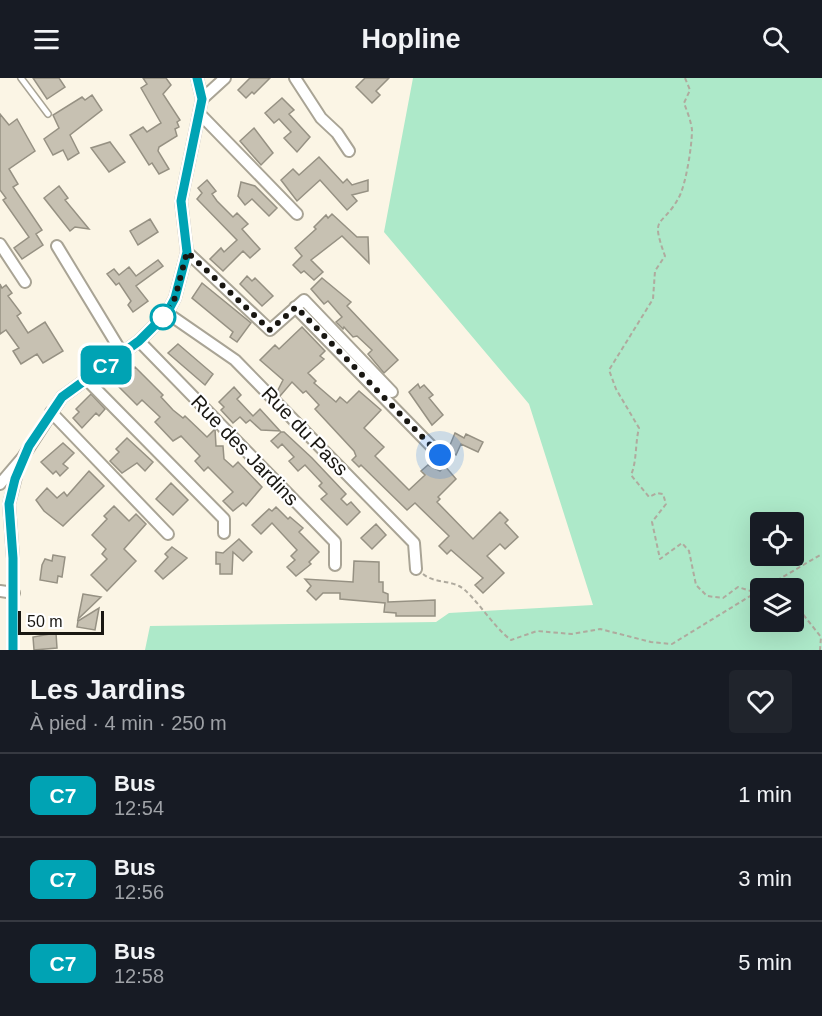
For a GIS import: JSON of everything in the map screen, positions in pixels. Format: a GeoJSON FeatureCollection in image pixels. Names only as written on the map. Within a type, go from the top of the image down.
{"type":"FeatureCollection","features":[{"type":"Feature","properties":{"kind":"street"},"geometry":{"type":"LineString","coordinates":[[13,650],[14,593],[10,536],[6,488],[0,485],[23,457],[62,397],[139,341],[167,313],[182,276],[187,252],[181,201],[202,99],[197,78]]}},
{"type":"Feature","properties":{"kind":"street"},"geometry":{"type":"LineString","coordinates":[[202,99],[225,78]]}},
{"type":"Feature","properties":{"kind":"street"},"geometry":{"type":"LineString","coordinates":[[295,78],[321,118],[337,133],[349,150]]}},
{"type":"Feature","properties":{"kind":"street"},"geometry":{"type":"LineString","coordinates":[[200,113],[297,214]]}},
{"type":"Feature","properties":{"kind":"street"},"geometry":{"type":"LineString","coordinates":[[0,244],[25,282]]}},
{"type":"Feature","properties":{"kind":"street"},"geometry":{"type":"LineString","coordinates":[[57,246],[122,353]]}},
{"type":"Feature","properties":{"kind":"street"},"geometry":{"type":"LineString","coordinates":[[187,252],[270,330],[304,300],[392,392]]}},
{"type":"Feature","properties":{"kind":"street"},"geometry":{"type":"LineString","coordinates":[[296,307],[440,455]]}},
{"type":"Feature","properties":{"kind":"street","name":"Rue du Pass"},"geometry":{"type":"LineString","coordinates":[[167,313],[235,360],[414,543],[416,569]]}},
{"type":"Feature","properties":{"kind":"street","name":"Rue des Jardins"},"geometry":{"type":"LineString","coordinates":[[139,341],[334,542],[335,565]]}},
{"type":"Feature","properties":{"kind":"street"},"geometry":{"type":"LineString","coordinates":[[86,379],[224,519],[224,533]]}},
{"type":"Feature","properties":{"kind":"street"},"geometry":{"type":"LineString","coordinates":[[51,412],[168,534]]}},
{"type":"Feature","properties":{"kind":"street"},"geometry":{"type":"LineString","coordinates":[[6,502],[23,457]]}},
{"type":"Feature","properties":{"kind":"street"},"geometry":{"type":"LineString","coordinates":[[0,518],[10,536]]}},
{"type":"Feature","properties":{"kind":"street"},"geometry":{"type":"LineString","coordinates":[[0,591],[14,593]]}},
{"type":"Feature","properties":{"kind":"lane"},"geometry":{"type":"LineString","coordinates":[[21,78],[48,114]]}},
{"type":"Feature","properties":{"kind":"path"},"geometry":{"type":"LineString","coordinates":[[685,78],[690,90],[684,103],[692,129],[685,174],[678,199],[659,221],[658,236],[665,256],[656,271],[653,299],[609,370],[616,389],[639,428],[634,450],[636,464],[631,475],[649,497],[657,493],[663,494],[666,504],[652,522],[660,559],[682,543],[689,551],[696,585],[707,596],[723,598],[738,587],[750,591]]}},
{"type":"Feature","properties":{"kind":"path"},"geometry":{"type":"LineString","coordinates":[[781,578],[822,554]]}},
{"type":"Feature","properties":{"kind":"path"},"geometry":{"type":"LineString","coordinates":[[416,569],[428,579],[460,586],[501,633],[511,640],[537,631],[572,634],[600,629],[651,642],[672,644],[750,597]]}},
{"type":"Feature","properties":{"kind":"path"},"geometry":{"type":"LineString","coordinates":[[804,616],[821,637],[820,650]]}},
{"type":"Feature","properties":{"kind":"green space"},"geometry":{"type":"Polygon","coordinates":[[[413,78],[822,78],[822,650],[145,650],[150,626],[436,622],[449,613],[593,605],[529,404],[384,232],[413,78]]]}},
{"type":"Feature","properties":{"kind":"building"},"geometry":{"type":"Polygon","coordinates":[[[33,78],[59,78],[65,87],[47,99],[33,78]]]}},
{"type":"Feature","properties":{"kind":"building"},"geometry":{"type":"Polygon","coordinates":[[[143,78],[166,78],[171,85],[163,94],[180,120],[177,122],[179,127],[175,129],[177,136],[159,147],[158,151],[169,169],[159,174],[152,163],[149,165],[130,135],[143,127],[147,132],[161,123],[141,88],[147,84],[143,78]]]}},
{"type":"Feature","properties":{"kind":"building"},"geometry":{"type":"Polygon","coordinates":[[[250,78],[270,78],[254,94],[252,92],[246,98],[238,90],[250,78]]]}},
{"type":"Feature","properties":{"kind":"building"},"geometry":{"type":"Polygon","coordinates":[[[365,78],[389,78],[376,91],[380,95],[372,103],[356,87],[365,78]]]}},
{"type":"Feature","properties":{"kind":"building"},"geometry":{"type":"Polygon","coordinates":[[[92,95],[102,110],[70,135],[79,153],[68,160],[63,150],[53,155],[44,139],[59,128],[53,115],[82,97],[85,100],[92,95]]]}},
{"type":"Feature","properties":{"kind":"building"},"geometry":{"type":"Polygon","coordinates":[[[282,98],[294,110],[289,114],[310,137],[297,152],[284,138],[291,132],[279,119],[274,123],[265,113],[282,98]]]}},
{"type":"Feature","properties":{"kind":"building"},"geometry":{"type":"Polygon","coordinates":[[[0,114],[9,125],[17,119],[35,151],[9,169],[18,184],[13,187],[42,230],[36,234],[43,245],[22,259],[14,248],[29,237],[3,200],[6,198],[0,190],[0,114]]]}},
{"type":"Feature","properties":{"kind":"building"},"geometry":{"type":"Polygon","coordinates":[[[254,128],[273,153],[261,165],[240,141],[254,128]]]}},
{"type":"Feature","properties":{"kind":"building"},"geometry":{"type":"Polygon","coordinates":[[[110,142],[125,162],[109,172],[91,148],[110,142]]]}},
{"type":"Feature","properties":{"kind":"building"},"geometry":{"type":"Polygon","coordinates":[[[319,157],[343,183],[347,179],[352,185],[368,180],[368,191],[352,195],[357,201],[347,210],[320,180],[297,201],[281,180],[293,169],[299,175],[319,157]]]}},
{"type":"Feature","properties":{"kind":"building"},"geometry":{"type":"Polygon","coordinates":[[[207,180],[216,191],[212,194],[217,201],[233,217],[237,213],[248,224],[242,229],[260,249],[250,258],[243,251],[223,271],[210,259],[221,248],[224,252],[237,240],[197,199],[202,193],[198,188],[207,180]]]}},
{"type":"Feature","properties":{"kind":"building"},"geometry":{"type":"Polygon","coordinates":[[[241,182],[255,186],[277,208],[269,216],[252,199],[245,205],[238,196],[241,182]]]}},
{"type":"Feature","properties":{"kind":"building"},"geometry":{"type":"Polygon","coordinates":[[[59,186],[68,198],[65,200],[89,229],[75,227],[70,231],[44,198],[59,186]]]}},
{"type":"Feature","properties":{"kind":"building"},"geometry":{"type":"Polygon","coordinates":[[[332,214],[357,237],[368,237],[369,263],[342,236],[311,260],[323,272],[314,280],[304,271],[301,273],[293,265],[302,256],[295,248],[316,229],[314,227],[326,215],[328,218],[332,214]]]}},
{"type":"Feature","properties":{"kind":"building"},"geometry":{"type":"Polygon","coordinates":[[[150,219],[158,232],[138,245],[130,231],[150,219]]]}},
{"type":"Feature","properties":{"kind":"building"},"geometry":{"type":"Polygon","coordinates":[[[158,260],[163,266],[136,286],[148,301],[133,312],[128,305],[131,301],[119,283],[116,285],[107,274],[114,269],[119,275],[129,267],[136,276],[158,260]]]}},
{"type":"Feature","properties":{"kind":"building"},"geometry":{"type":"Polygon","coordinates":[[[247,276],[252,281],[255,278],[273,296],[262,306],[240,284],[247,276]]]}},
{"type":"Feature","properties":{"kind":"building"},"geometry":{"type":"Polygon","coordinates":[[[322,278],[351,302],[347,306],[398,360],[384,373],[368,354],[372,350],[357,336],[353,337],[336,322],[342,317],[328,301],[324,304],[311,289],[322,278]]]}},
{"type":"Feature","properties":{"kind":"building"},"geometry":{"type":"Polygon","coordinates":[[[202,283],[251,323],[237,342],[230,337],[233,332],[192,298],[202,283]]]}},
{"type":"Feature","properties":{"kind":"building"},"geometry":{"type":"Polygon","coordinates":[[[0,284],[2,288],[6,285],[12,293],[8,296],[21,313],[17,316],[28,333],[45,322],[63,351],[43,363],[37,354],[21,364],[13,351],[19,348],[6,330],[0,334],[0,284]]]}},
{"type":"Feature","properties":{"kind":"building"},"geometry":{"type":"Polygon","coordinates":[[[302,327],[325,351],[320,356],[324,359],[308,373],[316,381],[314,383],[336,402],[340,397],[347,403],[359,391],[381,410],[364,428],[384,447],[375,456],[409,490],[425,475],[421,471],[428,465],[440,471],[445,466],[456,479],[438,497],[440,499],[437,502],[473,539],[500,512],[508,520],[505,523],[518,537],[505,549],[500,544],[487,556],[504,573],[483,593],[475,585],[483,578],[451,550],[447,554],[439,546],[449,536],[415,503],[407,510],[361,465],[359,467],[352,460],[356,456],[354,451],[315,409],[319,405],[306,391],[303,393],[292,382],[280,396],[277,392],[283,380],[260,360],[275,345],[279,349],[302,327]]]}},
{"type":"Feature","properties":{"kind":"building"},"geometry":{"type":"Polygon","coordinates":[[[178,344],[213,374],[205,385],[168,353],[178,344]]]}},
{"type":"Feature","properties":{"kind":"building"},"geometry":{"type":"Polygon","coordinates":[[[135,367],[163,395],[161,397],[173,410],[183,418],[185,416],[207,437],[215,429],[216,446],[223,446],[224,459],[233,467],[238,462],[262,487],[246,506],[243,503],[233,511],[223,501],[233,492],[208,467],[204,471],[195,461],[200,456],[181,436],[173,441],[155,422],[160,417],[142,400],[137,405],[117,385],[135,367]]]}},
{"type":"Feature","properties":{"kind":"building"},"geometry":{"type":"Polygon","coordinates":[[[418,384],[420,388],[424,385],[433,395],[429,398],[443,415],[432,425],[409,392],[418,384]]]}},
{"type":"Feature","properties":{"kind":"building"},"geometry":{"type":"Polygon","coordinates":[[[234,387],[241,395],[237,399],[253,416],[260,409],[280,431],[261,430],[250,420],[246,423],[240,417],[233,423],[221,410],[224,407],[219,402],[234,387]]]}},
{"type":"Feature","properties":{"kind":"building"},"geometry":{"type":"Polygon","coordinates":[[[91,394],[105,409],[99,416],[96,413],[82,428],[73,418],[79,412],[76,409],[91,394]]]}},
{"type":"Feature","properties":{"kind":"building"},"geometry":{"type":"Polygon","coordinates":[[[284,432],[312,458],[346,494],[341,499],[347,505],[351,502],[360,512],[347,525],[321,499],[327,494],[319,486],[322,483],[305,465],[298,471],[289,461],[294,457],[282,444],[278,448],[271,441],[284,432]]]}},
{"type":"Feature","properties":{"kind":"building"},"geometry":{"type":"Polygon","coordinates":[[[455,433],[464,438],[466,434],[483,442],[478,452],[461,444],[456,455],[448,450],[455,433]]]}},
{"type":"Feature","properties":{"kind":"building"},"geometry":{"type":"Polygon","coordinates":[[[127,438],[153,462],[145,471],[137,463],[122,473],[110,461],[119,452],[116,449],[127,438]]]}},
{"type":"Feature","properties":{"kind":"building"},"geometry":{"type":"Polygon","coordinates":[[[63,443],[74,453],[63,464],[68,468],[60,476],[56,471],[53,474],[41,462],[63,443]]]}},
{"type":"Feature","properties":{"kind":"building"},"geometry":{"type":"Polygon","coordinates":[[[89,471],[104,486],[63,526],[44,511],[36,500],[47,488],[57,498],[64,492],[67,496],[89,471]]]}},
{"type":"Feature","properties":{"kind":"building"},"geometry":{"type":"Polygon","coordinates":[[[171,483],[188,500],[173,515],[156,499],[171,483]]]}},
{"type":"Feature","properties":{"kind":"building"},"geometry":{"type":"Polygon","coordinates":[[[114,506],[129,521],[136,514],[146,524],[124,549],[136,561],[107,591],[91,575],[107,559],[102,554],[106,549],[92,535],[107,519],[104,516],[114,506]]]}},
{"type":"Feature","properties":{"kind":"building"},"geometry":{"type":"Polygon","coordinates":[[[276,507],[288,519],[290,517],[303,528],[299,532],[319,552],[309,562],[311,564],[296,576],[287,567],[295,560],[291,556],[297,550],[272,523],[261,534],[252,525],[269,509],[272,511],[276,507]]]}},
{"type":"Feature","properties":{"kind":"building"},"geometry":{"type":"Polygon","coordinates":[[[376,524],[386,535],[372,549],[361,538],[376,524]]]}},
{"type":"Feature","properties":{"kind":"building"},"geometry":{"type":"Polygon","coordinates":[[[239,539],[252,552],[243,561],[233,552],[232,574],[220,574],[220,564],[216,564],[216,552],[223,553],[239,539]]]}},
{"type":"Feature","properties":{"kind":"building"},"geometry":{"type":"Polygon","coordinates":[[[172,547],[187,558],[163,579],[155,571],[168,557],[165,554],[172,547]]]}},
{"type":"Feature","properties":{"kind":"building"},"geometry":{"type":"Polygon","coordinates":[[[53,555],[65,557],[62,577],[58,576],[57,583],[40,580],[45,559],[52,561],[53,555]]]}},
{"type":"Feature","properties":{"kind":"building"},"geometry":{"type":"Polygon","coordinates":[[[354,561],[379,562],[379,582],[383,582],[383,592],[388,594],[388,602],[435,600],[435,616],[396,616],[396,613],[384,612],[385,603],[340,599],[340,593],[323,593],[316,600],[307,591],[311,586],[305,579],[353,582],[354,561]]]}},
{"type":"Feature","properties":{"kind":"building"},"geometry":{"type":"Polygon","coordinates":[[[83,594],[101,597],[78,619],[83,594]]]}},
{"type":"Feature","properties":{"kind":"building"},"geometry":{"type":"Polygon","coordinates":[[[99,608],[95,630],[77,627],[78,621],[99,608]]]}},
{"type":"Feature","properties":{"kind":"building"},"geometry":{"type":"Polygon","coordinates":[[[56,633],[57,648],[34,650],[33,637],[56,633]]]}},
{"type":"Feature","properties":{"kind":"bus line","name":"C7"},"geometry":{"type":"LineString","coordinates":[[13,650],[10,494],[23,457],[62,397],[139,341],[167,313],[175,298],[187,252],[181,201],[202,99],[197,78]]}},
{"type":"Feature","properties":{"kind":"route"},"geometry":{"type":"LineString","coordinates":[[163,317],[175,298],[187,252],[270,330],[296,307],[440,455]]}}]}
